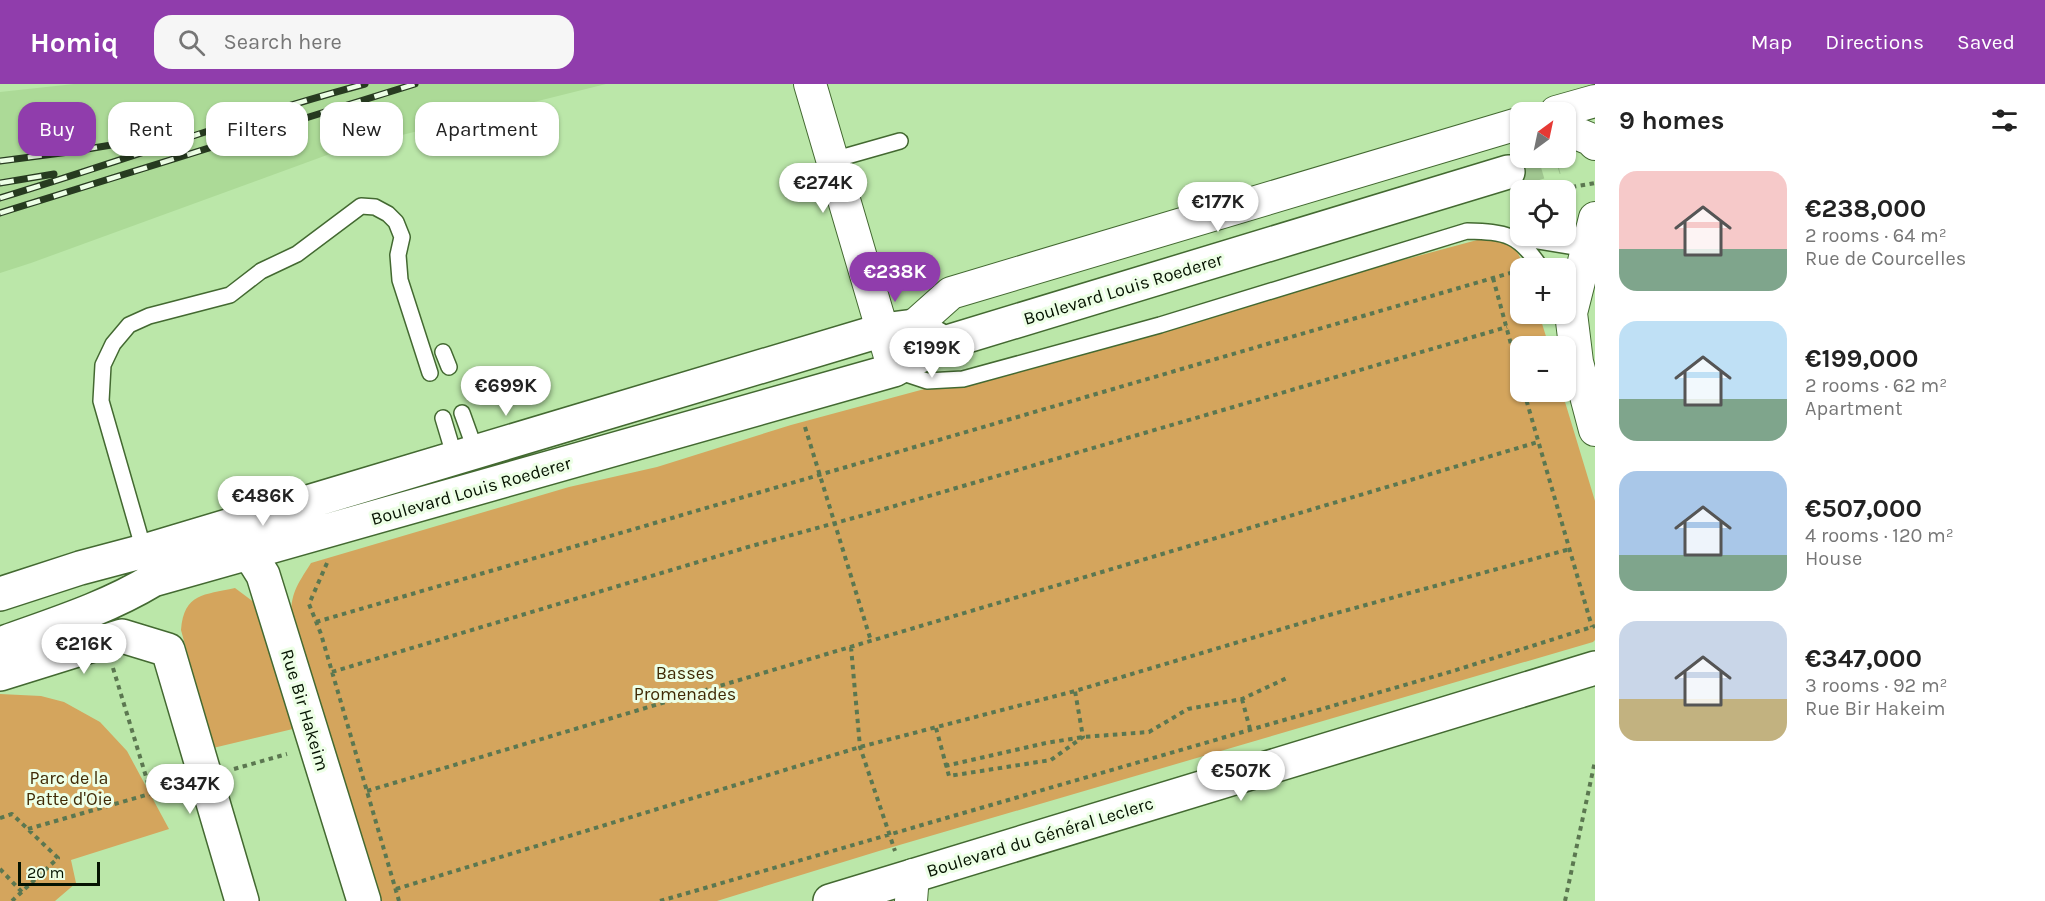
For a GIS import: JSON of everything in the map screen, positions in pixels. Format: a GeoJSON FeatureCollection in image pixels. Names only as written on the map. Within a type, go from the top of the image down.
{"type":"FeatureCollection","features":[{"type":"Feature","properties":{"kind":"main road","name":"Boulevard Louis Roederer"},"geometry":{"type":"LineString","coordinates":[[0,594],[80,568],[148,566],[248,554],[894,370],[944,343],[1508,172]]}},
{"type":"Feature","properties":{"kind":"main road"},"geometry":{"type":"LineString","coordinates":[[898,328],[944,343]]}},
{"type":"Feature","properties":{"kind":"main road","name":"Boulevard Louis Roederer"},"geometry":{"type":"LineString","coordinates":[[0,644],[94,610],[128,595],[148,566],[232,525],[898,328]]}},
{"type":"Feature","properties":{"kind":"main road","name":"Rue Bir Hakeim"},"geometry":{"type":"LineString","coordinates":[[232,525],[263,575],[364,901]]}},
{"type":"Feature","properties":{"kind":"main road"},"geometry":{"type":"LineString","coordinates":[[0,674],[122,636],[168,650],[242,901]]}},
{"type":"Feature","properties":{"kind":"main road","name":"Boulevard du Général Leclerc"},"geometry":{"type":"LineString","coordinates":[[830,901],[873,890],[907,877],[1595,668]]}},
{"type":"Feature","properties":{"kind":"street"},"geometry":{"type":"LineString","coordinates":[[810,84],[833,160],[898,328],[894,370]]}},
{"type":"Feature","properties":{"kind":"street"},"geometry":{"type":"LineString","coordinates":[[1576,106],[1595,101]]}},
{"type":"Feature","properties":{"kind":"street","name":"Boulevard Louis Roederer"},"geometry":{"type":"LineString","coordinates":[[898,328],[951,293],[1510,127]]}},
{"type":"Feature","properties":{"kind":"street"},"geometry":{"type":"LineString","coordinates":[[1576,133],[1590,139],[1595,144]]}},
{"type":"Feature","properties":{"kind":"street"},"geometry":{"type":"LineString","coordinates":[[1576,284],[1595,218]]}},
{"type":"Feature","properties":{"kind":"street"},"geometry":{"type":"LineString","coordinates":[[1570,324],[1577,362],[1595,430]]}},
{"type":"Feature","properties":{"kind":"lane"},"geometry":{"type":"LineString","coordinates":[[833,160],[900,141]]}},
{"type":"Feature","properties":{"kind":"lane"},"geometry":{"type":"LineString","coordinates":[[148,566],[101,402],[103,365],[113,344],[129,324],[149,316],[230,295],[261,271],[297,254],[361,206],[375,207],[388,214],[396,222],[402,237],[398,255],[400,280],[430,373]]}},
{"type":"Feature","properties":{"kind":"lane"},"geometry":{"type":"LineString","coordinates":[[894,370],[927,381],[963,379],[1160,326],[1467,231],[1496,232],[1510,236]]}},
{"type":"Feature","properties":{"kind":"lane"},"geometry":{"type":"LineString","coordinates":[[1522,246],[1532,258]]}},
{"type":"Feature","properties":{"kind":"lane"},"geometry":{"type":"LineString","coordinates":[[1569,246],[1587,249]]}},
{"type":"Feature","properties":{"kind":"lane"},"geometry":{"type":"LineString","coordinates":[[443,352],[449,367]]}},
{"type":"Feature","properties":{"kind":"lane","name":"Boulevard Louis Roederer"},"geometry":{"type":"LineString","coordinates":[[462,413],[465,455]]}},
{"type":"Feature","properties":{"kind":"lane","name":"Boulevard Louis Roederer"},"geometry":{"type":"LineString","coordinates":[[443,418],[465,455]]}},
{"type":"Feature","properties":{"kind":"path"},"geometry":{"type":"LineString","coordinates":[[1576,186],[1595,183]]}},
{"type":"Feature","properties":{"kind":"path"},"geometry":{"type":"LineString","coordinates":[[399,901],[316,622],[1510,273]]}},
{"type":"Feature","properties":{"kind":"path"},"geometry":{"type":"LineString","coordinates":[[1493,278],[1510,339]]}},
{"type":"Feature","properties":{"kind":"path"},"geometry":{"type":"LineString","coordinates":[[332,672],[737,550],[835,524],[1507,327]]}},
{"type":"Feature","properties":{"kind":"path"},"geometry":{"type":"LineString","coordinates":[[796,398],[871,641]]}},
{"type":"Feature","properties":{"kind":"path"},"geometry":{"type":"LineString","coordinates":[[660,901],[1453,671],[1593,626],[1527,402]]}},
{"type":"Feature","properties":{"kind":"path"},"geometry":{"type":"LineString","coordinates":[[367,790],[1538,442]]}},
{"type":"Feature","properties":{"kind":"path"},"geometry":{"type":"LineString","coordinates":[[396,890],[860,747],[1075,691],[1323,617],[1570,549]]}},
{"type":"Feature","properties":{"kind":"path"},"geometry":{"type":"LineString","coordinates":[[105,641],[152,793]]}},
{"type":"Feature","properties":{"kind":"path"},"geometry":{"type":"LineString","coordinates":[[851,647],[860,747],[889,834],[907,877]]}},
{"type":"Feature","properties":{"kind":"path"},"geometry":{"type":"LineString","coordinates":[[945,766],[1046,743],[1083,737],[1149,732],[1188,709],[1242,699],[1289,677]]}},
{"type":"Feature","properties":{"kind":"path"},"geometry":{"type":"LineString","coordinates":[[1075,691],[1083,737]]}},
{"type":"Feature","properties":{"kind":"path"},"geometry":{"type":"LineString","coordinates":[[1242,699],[1250,729]]}},
{"type":"Feature","properties":{"kind":"path"},"geometry":{"type":"LineString","coordinates":[[936,727],[949,776],[1051,760],[1083,737]]}},
{"type":"Feature","properties":{"kind":"path"},"geometry":{"type":"LineString","coordinates":[[1565,901],[1595,761]]}},
{"type":"Feature","properties":{"kind":"path"},"geometry":{"type":"LineString","coordinates":[[0,818],[12,814],[58,858],[12,901]]}},
{"type":"Feature","properties":{"kind":"path"},"geometry":{"type":"LineString","coordinates":[[0,869],[22,892]]}},
{"type":"Feature","properties":{"kind":"shaded area"},"geometry":{"type":"Polygon","coordinates":[[[74,84],[606,84],[534,102],[415,102],[415,132],[403,135],[403,102],[320,102],[320,156],[324,156],[0,273],[0,92],[74,84]]]}},
{"type":"Feature","properties":{"kind":"green space","name":"Basses Promenades"},"geometry":{"type":"Polygon","coordinates":[[[1492,236],[1510,244],[1520,258],[1510,258],[1510,324],[1542,324],[1546,336],[1510,336],[1510,402],[1565,402],[1595,501],[1595,640],[717,901],[377,901],[291,625],[291,606],[295,592],[311,563],[569,487],[657,467],[791,425],[1492,236]]]}},
{"type":"Feature","properties":{"kind":"green space"},"geometry":{"type":"Polygon","coordinates":[[[235,588],[255,603],[297,728],[213,748],[181,630],[186,609],[191,602],[205,595],[235,588]]]}},
{"type":"Feature","properties":{"kind":"green space","name":"Parc de la Patte d'Oie"},"geometry":{"type":"Polygon","coordinates":[[[0,694],[41,696],[64,702],[100,722],[127,751],[169,829],[71,860],[76,883],[55,901],[0,901],[0,694]]]}},
{"type":"Feature","properties":{"kind":"tunnel"},"geometry":{"type":"LineString","coordinates":[[1508,172],[1522,168]]}},
{"type":"Feature","properties":{"kind":"railway"},"geometry":{"type":"LineString","coordinates":[[0,198],[365,84]]}},
{"type":"Feature","properties":{"kind":"railway"},"geometry":{"type":"LineString","coordinates":[[0,213],[415,84]]}},
{"type":"Feature","properties":{"kind":"railway"},"geometry":{"type":"LineString","coordinates":[[0,161],[108,146]]}},
{"type":"Feature","properties":{"kind":"railway"},"geometry":{"type":"LineString","coordinates":[[0,183],[54,174]]}}]}
